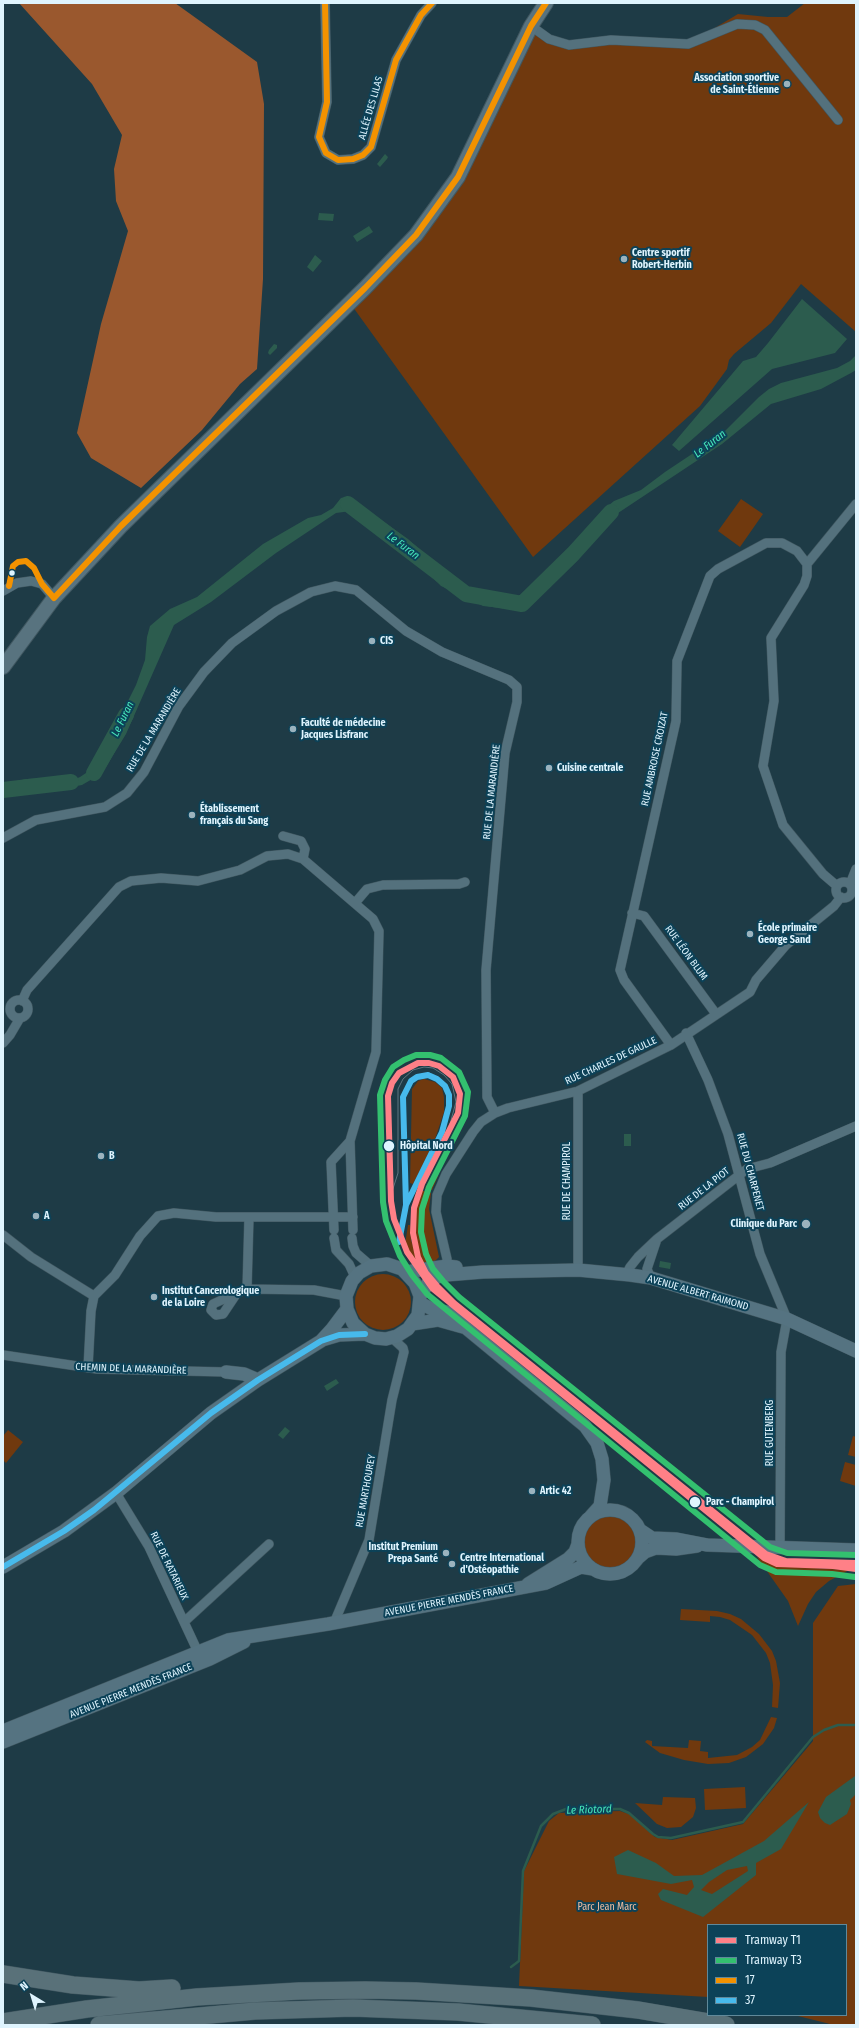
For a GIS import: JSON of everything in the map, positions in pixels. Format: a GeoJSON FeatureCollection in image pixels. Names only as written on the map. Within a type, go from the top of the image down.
{"type":"FeatureCollection","features":[{"type":"Feature","properties":{"kind":"highway"},"geometry":{"type":"LineString","coordinates":[[3,1974],[73,1985],[138,1990],[178,1988],[197,1997]]}},
{"type":"Feature","properties":{"kind":"highway"},"geometry":{"type":"LineString","coordinates":[[3,2022],[87,2009],[197,1997],[299,1990],[457,1993],[598,2005],[726,2025]]}},
{"type":"Feature","properties":{"kind":"highway"},"geometry":{"type":"LineString","coordinates":[[99,2025],[255,2011],[353,2008],[458,2012],[592,2025]]}},
{"type":"Feature","properties":{"kind":"highway"},"geometry":{"type":"LineString","coordinates":[[208,2025],[242,2018],[255,2011]]}},
{"type":"Feature","properties":{"kind":"main road"},"geometry":{"type":"LineString","coordinates":[[3,667],[54,598],[121,526],[365,288],[416,235],[458,177],[530,26],[546,3]]}},
{"type":"Feature","properties":{"kind":"street","name":"ALLÉE DES LILAS"},"geometry":{"type":"LineString","coordinates":[[326,3],[326,102],[319,137],[326,153],[338,160],[353,159],[363,155],[371,147],[396,60],[421,15],[432,3]]}},
{"type":"Feature","properties":{"kind":"street"},"geometry":{"type":"LineString","coordinates":[[530,26],[549,39],[569,45],[611,40],[688,44],[737,24],[755,25],[765,30],[838,120]]}},
{"type":"Feature","properties":{"kind":"street"},"geometry":{"type":"LineString","coordinates":[[837,886],[823,874],[783,825],[763,766],[774,701],[771,638],[804,585],[807,564],[856,504]]}},
{"type":"Feature","properties":{"kind":"street","name":"RUE AMBROISE CROIZAT"},"geometry":{"type":"LineString","coordinates":[[671,1045],[624,980],[620,970],[676,721],[677,661],[710,576],[718,569],[766,542],[782,544],[797,551],[807,564]]}},
{"type":"Feature","properties":{"kind":"street"},"geometry":{"type":"LineString","coordinates":[[5,587],[24,582],[42,584],[54,598]]}},
{"type":"Feature","properties":{"kind":"street","name":"RUE DE LA MARANDIÈRE"},"geometry":{"type":"LineString","coordinates":[[3,838],[36,820],[105,807],[127,793],[144,772],[179,706],[204,672],[232,643],[276,611],[311,592],[335,586],[356,590],[406,631],[442,652],[509,680],[517,687],[517,702],[505,753],[486,970],[487,1097],[495,1113]]}},
{"type":"Feature","properties":{"kind":"street"},"geometry":{"type":"LineString","coordinates":[[283,836],[301,841],[306,849],[303,859]]}},
{"type":"Feature","properties":{"kind":"street"},"geometry":{"type":"LineString","coordinates":[[22,1001],[27,990],[119,887],[131,882],[161,878],[198,881],[240,870],[267,856],[288,854],[303,859],[373,919],[379,930],[376,1052],[350,1142],[353,1217],[352,1234],[354,1250],[371,1266]]}},
{"type":"Feature","properties":{"kind":"street"},"geometry":{"type":"LineString","coordinates":[[837,886],[836,891],[841,897],[846,898],[850,896],[852,891],[850,884],[856,869]]}},
{"type":"Feature","properties":{"kind":"street"},"geometry":{"type":"LineString","coordinates":[[355,903],[367,889],[383,885],[459,884],[465,882]]}},
{"type":"Feature","properties":{"kind":"street"},"geometry":{"type":"LineString","coordinates":[[837,886],[843,882],[850,884]]}},
{"type":"Feature","properties":{"kind":"street","name":"RUE CHARLES DE GAULLE"},"geometry":{"type":"LineString","coordinates":[[446,1271],[436,1212],[436,1196],[446,1174],[481,1122],[495,1113],[508,1108],[578,1091],[671,1045],[686,1033],[750,992],[756,980],[786,946],[834,906],[841,897]]}},
{"type":"Feature","properties":{"kind":"street","name":"RUE LÉON BLUM"},"geometry":{"type":"LineString","coordinates":[[632,912],[644,916],[716,1014]]}},
{"type":"Feature","properties":{"kind":"street"},"geometry":{"type":"LineString","coordinates":[[3,1044],[20,1018],[25,1016],[28,1009],[26,1004],[22,1001],[13,1002],[7,1010],[14,1017],[20,1018]]}},
{"type":"Feature","properties":{"kind":"street","name":"RUE DU CHARPENET"},"geometry":{"type":"LineString","coordinates":[[686,1033],[708,1080],[728,1134],[760,1254],[787,1319]]}},
{"type":"Feature","properties":{"kind":"street","name":"RUE DE CHAMPIROL"},"geometry":{"type":"LineString","coordinates":[[578,1091],[578,1270]]}},
{"type":"Feature","properties":{"kind":"street","name":"RUE DE LA PIOT"},"geometry":{"type":"LineString","coordinates":[[626,1275],[638,1257],[657,1239],[747,1169],[770,1163],[856,1126]]}},
{"type":"Feature","properties":{"kind":"street"},"geometry":{"type":"LineString","coordinates":[[350,1142],[331,1162],[333,1217],[336,1250],[349,1264],[356,1277]]}},
{"type":"Feature","properties":{"kind":"street"},"geometry":{"type":"LineString","coordinates":[[88,1368],[90,1311],[94,1296],[115,1275],[140,1236],[158,1216],[174,1213],[201,1217],[353,1217]]}},
{"type":"Feature","properties":{"kind":"street"},"geometry":{"type":"LineString","coordinates":[[247,1289],[249,1217]]}},
{"type":"Feature","properties":{"kind":"street"},"geometry":{"type":"LineString","coordinates":[[3,1235],[31,1257],[94,1296]]}},
{"type":"Feature","properties":{"kind":"street"},"geometry":{"type":"LineString","coordinates":[[651,1278],[647,1269],[657,1239]]}},
{"type":"Feature","properties":{"kind":"street"},"geometry":{"type":"LineString","coordinates":[[3,1567],[64,1531],[116,1493],[211,1412],[320,1341],[332,1329],[347,1303],[350,1286],[356,1277],[371,1266],[387,1264],[398,1267],[406,1272],[415,1283],[420,1299],[432,1308],[452,1313],[466,1328],[585,1426],[597,1444],[602,1459],[604,1480],[600,1506],[581,1529],[578,1544],[582,1559],[592,1570],[605,1573],[622,1571],[645,1552],[656,1548],[676,1549],[708,1545],[856,1550]]}},
{"type":"Feature","properties":{"kind":"street","name":"AVENUE ALBERT RAIMOND"},"geometry":{"type":"LineString","coordinates":[[406,1272],[578,1270],[651,1278],[787,1319],[856,1351]]}},
{"type":"Feature","properties":{"kind":"street"},"geometry":{"type":"LineString","coordinates":[[320,1341],[339,1335],[365,1334],[381,1338],[397,1336],[412,1324],[418,1315],[420,1299],[428,1283],[446,1271]]}},
{"type":"Feature","properties":{"kind":"street"},"geometry":{"type":"LineString","coordinates":[[237,1293],[247,1289],[314,1290],[347,1303]]}},
{"type":"Feature","properties":{"kind":"street"},"geometry":{"type":"LineString","coordinates":[[347,1303],[353,1324],[365,1334]]}},
{"type":"Feature","properties":{"kind":"street","name":"RUE GUTENBERG"},"geometry":{"type":"LineString","coordinates":[[780,1547],[781,1352],[787,1319]]}},
{"type":"Feature","properties":{"kind":"street"},"geometry":{"type":"LineString","coordinates":[[412,1324],[438,1320],[466,1328]]}},
{"type":"Feature","properties":{"kind":"street","name":"RUE MARTHOUREY"},"geometry":{"type":"LineString","coordinates":[[334,1623],[369,1540],[392,1400],[402,1357],[403,1349],[397,1336]]}},
{"type":"Feature","properties":{"kind":"street","name":"CHEMIN DE LA MARANDIÈRE"},"geometry":{"type":"LineString","coordinates":[[3,1355],[88,1368],[226,1372],[244,1374],[258,1380]]}},
{"type":"Feature","properties":{"kind":"street"},"geometry":{"type":"LineString","coordinates":[[604,1480],[612,1502],[621,1512],[634,1522],[640,1530],[652,1538],[676,1538],[708,1545]]}},
{"type":"Feature","properties":{"kind":"street","name":"RUE DE RATARIEUX"},"geometry":{"type":"LineString","coordinates":[[116,1493],[149,1547],[198,1652]]}},
{"type":"Feature","properties":{"kind":"street"},"geometry":{"type":"LineString","coordinates":[[592,1516],[606,1510],[621,1512]]}},
{"type":"Feature","properties":{"kind":"street"},"geometry":{"type":"LineString","coordinates":[[638,1558],[642,1543],[640,1530]]}},
{"type":"Feature","properties":{"kind":"street"},"geometry":{"type":"LineString","coordinates":[[184,1622],[269,1544]]}},
{"type":"Feature","properties":{"kind":"street","name":"AVENUE PIERRE MENDÈS FRANCE"},"geometry":{"type":"LineString","coordinates":[[523,1587],[568,1559],[575,1552],[578,1544]]}},
{"type":"Feature","properties":{"kind":"street","name":"AVENUE PIERRE MENDÈS FRANCE"},"geometry":{"type":"LineString","coordinates":[[3,1731],[228,1640],[334,1623],[546,1583],[577,1568],[585,1567],[592,1570]]}},
{"type":"Feature","properties":{"kind":"street","name":"AVENUE PIERRE MENDÈS FRANCE"},"geometry":{"type":"LineString","coordinates":[[3,1742],[210,1659],[257,1636]]}},
{"type":"Feature","properties":{"kind":"street"},"geometry":{"type":"LineString","coordinates":[[3,1747],[60,1723],[82,1710]]}},
{"type":"Feature","properties":{"kind":"green space","name":"Centre sportif Robert-Herbin"},"geometry":{"type":"Polygon","coordinates":[[[805,3],[856,3],[856,332],[801,284],[771,323],[729,360],[727,369],[700,406],[533,557],[350,303],[458,177],[531,26],[569,45],[611,40],[688,44],[738,14],[787,17],[805,3]]]}},
{"type":"Feature","properties":{"kind":"green space"},"geometry":{"type":"Polygon","coordinates":[[[741,499],[763,514],[740,547],[718,531],[741,499]]]}},
{"type":"Feature","properties":{"kind":"green space"},"geometry":{"type":"Polygon","coordinates":[[[424,1079],[435,1082],[442,1088],[444,1097],[444,1112],[434,1142],[413,1184],[410,1183],[412,1089],[418,1081],[424,1079]]]}},
{"type":"Feature","properties":{"kind":"green space"},"geometry":{"type":"Polygon","coordinates":[[[434,1173],[438,1176],[432,1190],[425,1188],[434,1173]]]}},
{"type":"Feature","properties":{"kind":"green space"},"geometry":{"type":"Polygon","coordinates":[[[420,1190],[431,1193],[429,1209],[439,1257],[435,1261],[423,1263],[417,1250],[413,1225],[415,1208],[420,1190]]]}},
{"type":"Feature","properties":{"kind":"green space"},"geometry":{"type":"Polygon","coordinates":[[[408,1225],[410,1225],[411,1240],[419,1264],[416,1265],[405,1245],[408,1225]]]}},
{"type":"Feature","properties":{"kind":"green space"},"geometry":{"type":"Polygon","coordinates":[[[377,1274],[389,1274],[399,1278],[407,1286],[411,1296],[411,1308],[407,1318],[399,1326],[389,1330],[377,1330],[367,1326],[359,1318],[355,1308],[355,1296],[359,1286],[367,1278],[377,1274]]]}},
{"type":"Feature","properties":{"kind":"green space"},"geometry":{"type":"Polygon","coordinates":[[[8,1430],[23,1442],[6,1463],[3,1460],[3,1436],[8,1430]]]}},
{"type":"Feature","properties":{"kind":"green space"},"geometry":{"type":"Polygon","coordinates":[[[853,1436],[856,1437],[856,1457],[848,1455],[853,1436]]]}},
{"type":"Feature","properties":{"kind":"green space"},"geometry":{"type":"Polygon","coordinates":[[[845,1462],[856,1465],[856,1486],[840,1481],[845,1462]]]}},
{"type":"Feature","properties":{"kind":"green space"},"geometry":{"type":"Polygon","coordinates":[[[609,1515],[619,1517],[628,1523],[634,1532],[636,1542],[634,1552],[628,1561],[619,1567],[609,1569],[599,1567],[590,1561],[584,1552],[582,1542],[584,1532],[590,1523],[599,1517],[609,1515]]]}},
{"type":"Feature","properties":{"kind":"green space"},"geometry":{"type":"Polygon","coordinates":[[[757,1557],[777,1566],[849,1570],[829,1581],[816,1592],[808,1604],[798,1626],[788,1601],[757,1557]]]}},
{"type":"Feature","properties":{"kind":"green space","name":"Parc Jean Marc"},"geometry":{"type":"Polygon","coordinates":[[[856,1584],[856,2025],[834,2025],[798,2016],[847,2016],[847,1924],[707,1924],[707,1997],[519,1986],[524,1871],[549,1821],[559,1813],[620,1811],[629,1814],[655,1837],[672,1840],[743,1824],[813,1741],[813,1623],[838,1586],[856,1584]]]}},
{"type":"Feature","properties":{"kind":"green space"},"geometry":{"type":"Polygon","coordinates":[[[681,1609],[717,1611],[730,1614],[741,1619],[759,1634],[772,1651],[776,1661],[780,1683],[778,1708],[772,1707],[773,1685],[770,1663],[766,1653],[752,1635],[730,1620],[720,1617],[710,1616],[710,1622],[680,1620],[681,1609]]]}},
{"type":"Feature","properties":{"kind":"green space"},"geometry":{"type":"Polygon","coordinates":[[[771,1717],[777,1718],[774,1728],[763,1744],[746,1757],[729,1763],[708,1764],[684,1760],[660,1753],[645,1742],[647,1740],[652,1741],[652,1746],[688,1748],[689,1740],[701,1741],[700,1751],[708,1752],[708,1758],[737,1755],[752,1747],[760,1740],[771,1717]]]}},
{"type":"Feature","properties":{"kind":"green space"},"geometry":{"type":"Polygon","coordinates":[[[745,1787],[746,1808],[705,1810],[704,1789],[745,1787]]]}},
{"type":"Feature","properties":{"kind":"green space"},"geometry":{"type":"Polygon","coordinates":[[[663,1797],[695,1798],[696,1808],[693,1817],[681,1827],[667,1828],[657,1824],[635,1803],[662,1805],[663,1797]]]}},
{"type":"Feature","properties":{"kind":"shaded area"},"geometry":{"type":"Polygon","coordinates":[[[19,3],[175,3],[257,62],[264,104],[263,279],[257,369],[240,384],[202,430],[141,488],[91,458],[77,433],[101,324],[128,231],[116,201],[114,169],[122,135],[92,84],[19,3]]]}},
{"type":"Feature","properties":{"kind":"water"},"geometry":{"type":"Polygon","coordinates":[[[385,154],[388,157],[380,167],[377,164],[385,154]]]}},
{"type":"Feature","properties":{"kind":"water"},"geometry":{"type":"Polygon","coordinates":[[[319,213],[334,214],[333,221],[318,220],[319,213]]]}},
{"type":"Feature","properties":{"kind":"water"},"geometry":{"type":"Polygon","coordinates":[[[369,226],[373,232],[357,242],[353,236],[369,226]]]}},
{"type":"Feature","properties":{"kind":"water"},"geometry":{"type":"Polygon","coordinates":[[[315,255],[322,261],[313,272],[307,267],[315,255]]]}},
{"type":"Feature","properties":{"kind":"water"},"geometry":{"type":"Polygon","coordinates":[[[802,299],[847,339],[835,353],[772,369],[679,451],[672,445],[743,361],[756,357],[802,299]]]}},
{"type":"Feature","properties":{"kind":"water"},"geometry":{"type":"Polygon","coordinates":[[[274,344],[277,345],[277,348],[270,355],[268,353],[269,350],[274,344]]]}},
{"type":"Feature","properties":{"kind":"water"},"geometry":{"type":"Polygon","coordinates":[[[856,355],[856,370],[821,389],[771,404],[722,444],[594,529],[581,552],[565,565],[545,590],[518,607],[509,609],[483,606],[441,586],[424,565],[383,527],[351,511],[336,513],[276,553],[211,602],[174,625],[126,734],[106,767],[94,778],[82,785],[71,787],[61,787],[39,783],[3,790],[3,784],[26,779],[48,778],[68,782],[80,777],[92,769],[115,738],[124,709],[136,685],[145,660],[147,637],[150,626],[170,609],[197,597],[263,544],[308,518],[321,515],[333,508],[341,498],[345,497],[353,500],[408,539],[417,547],[438,575],[457,588],[469,591],[483,601],[504,601],[519,597],[542,585],[550,578],[565,554],[579,541],[603,510],[614,501],[641,490],[722,434],[769,389],[781,383],[837,368],[850,361],[856,355]]]}},
{"type":"Feature","properties":{"kind":"water"},"geometry":{"type":"Polygon","coordinates":[[[624,1134],[631,1134],[631,1146],[624,1146],[624,1134]]]}},
{"type":"Feature","properties":{"kind":"water"},"geometry":{"type":"Polygon","coordinates":[[[660,1261],[671,1263],[670,1269],[659,1267],[660,1261]]]}},
{"type":"Feature","properties":{"kind":"water"},"geometry":{"type":"Polygon","coordinates":[[[336,1379],[339,1383],[327,1391],[324,1386],[336,1379]]]}},
{"type":"Feature","properties":{"kind":"water"},"geometry":{"type":"Polygon","coordinates":[[[285,1427],[290,1431],[283,1439],[278,1435],[285,1427]]]}},
{"type":"Feature","properties":{"kind":"water"},"geometry":{"type":"Polygon","coordinates":[[[856,1767],[856,1794],[850,1800],[851,1804],[847,1814],[830,1825],[825,1823],[820,1818],[818,1812],[826,1797],[855,1776],[856,1767]]]}},
{"type":"Feature","properties":{"kind":"water"},"geometry":{"type":"Polygon","coordinates":[[[809,1802],[781,1849],[756,1863],[756,1875],[703,1917],[661,1900],[658,1894],[663,1889],[687,1895],[694,1887],[692,1880],[671,1884],[617,1874],[614,1857],[628,1850],[656,1863],[674,1876],[702,1875],[764,1841],[809,1802]],[[747,1866],[727,1870],[709,1882],[701,1890],[712,1894],[748,1871],[747,1866]]]}},
{"type":"Feature","properties":{"kind":"waterway","name":"Le Furan"},"geometry":{"type":"LineString","coordinates":[[348,504],[466,594],[522,604],[573,554],[611,512]]}},
{"type":"Feature","properties":{"kind":"waterway","name":"Le Furan"},"geometry":{"type":"LineString","coordinates":[[94,773],[126,715]]}},
{"type":"Feature","properties":{"kind":"waterway","name":"Le Furan"},"geometry":{"type":"LineString","coordinates":[[3,790],[71,782]]}},
{"type":"Feature","properties":{"kind":"waterway","name":"Le Riotord"},"geometry":{"type":"LineString","coordinates":[[511,1967],[519,1961],[523,1871],[541,1826],[553,1814],[566,1809],[620,1809],[629,1813],[658,1837],[671,1838],[743,1822],[813,1737],[824,1730],[838,1725],[856,1725]]}},
{"type":"Feature","properties":{"kind":"tram line","name":"T3"},"geometry":{"type":"LineString","coordinates":[[855,1577],[832,1574],[776,1572],[760,1565],[427,1294],[412,1275],[400,1256],[386,1221],[383,1202],[380,1095],[385,1080],[393,1067],[416,1055],[430,1055],[441,1058],[459,1072],[468,1092],[465,1116],[429,1187],[422,1209],[421,1232],[426,1254],[433,1269],[443,1281],[459,1297],[770,1547],[787,1553],[856,1555]]}},
{"type":"Feature","properties":{"kind":"tram line","name":"T1"},"geometry":{"type":"LineString","coordinates":[[856,1563],[786,1561],[766,1554],[454,1303],[437,1286],[426,1273],[418,1257],[413,1233],[414,1208],[422,1184],[458,1113],[460,1094],[453,1077],[439,1066],[429,1063],[418,1063],[399,1073],[392,1083],[388,1096],[391,1201],[394,1219],[407,1252],[433,1289],[764,1558],[777,1564],[833,1566],[856,1569]]}},
{"type":"Feature","properties":{"kind":"tram line"},"geometry":{"type":"LineString","coordinates":[[390,1198],[398,1173],[398,1089],[403,1079],[413,1070],[424,1067],[433,1068],[444,1075],[452,1084],[456,1102],[447,1135]]}},
{"type":"Feature","properties":{"kind":"transit line","name":"17"},"geometry":{"type":"LineString","coordinates":[[325,3],[327,102],[319,137],[326,153],[338,160],[353,159],[363,155],[371,147],[396,60],[421,15],[432,3]]}},
{"type":"Feature","properties":{"kind":"transit line","name":"17"},"geometry":{"type":"LineString","coordinates":[[54,598],[121,526],[365,288],[416,235],[458,177],[531,26],[546,3]]}},
{"type":"Feature","properties":{"kind":"transit line","name":"17"},"geometry":{"type":"LineString","coordinates":[[9,586],[13,566],[18,562],[26,561],[34,568],[42,584],[54,598]]}},
{"type":"Feature","properties":{"kind":"transit line","name":"37"},"geometry":{"type":"LineString","coordinates":[[428,1075],[437,1079],[445,1086],[449,1095],[449,1106],[442,1132],[406,1205],[403,1097],[411,1081],[417,1077],[428,1075]]}},
{"type":"Feature","properties":{"kind":"transit line","name":"37"},"geometry":{"type":"LineString","coordinates":[[399,1242],[406,1205]]}},
{"type":"Feature","properties":{"kind":"transit line","name":"37"},"geometry":{"type":"LineString","coordinates":[[399,1242],[406,1205]]}},
{"type":"Feature","properties":{"kind":"transit line","name":"37"},"geometry":{"type":"LineString","coordinates":[[3,1567],[64,1531],[94,1510],[211,1413],[258,1380],[321,1341],[339,1335],[365,1334]]}},
{"type":"Feature","properties":{"kind":"place","name":"Association sportive de Saint-Étienne"},"geometry":{"type":"Point","coordinates":[787,84]}},
{"type":"Feature","properties":{"kind":"place","name":"Centre sportif Robert-Herbin"},"geometry":{"type":"Point","coordinates":[624,259]}},
{"type":"Feature","properties":{"kind":"place","name":"CIS"},"geometry":{"type":"Point","coordinates":[372,641]}},
{"type":"Feature","properties":{"kind":"place","name":"Faculté de médecine Jacques Lisfranc"},"geometry":{"type":"Point","coordinates":[293,729]}},
{"type":"Feature","properties":{"kind":"place","name":"Cuisine centrale"},"geometry":{"type":"Point","coordinates":[549,768]}},
{"type":"Feature","properties":{"kind":"place","name":"Établissement français du Sang"},"geometry":{"type":"Point","coordinates":[192,815]}},
{"type":"Feature","properties":{"kind":"place","name":"École primaire George Sand"},"geometry":{"type":"Point","coordinates":[750,934]}},
{"type":"Feature","properties":{"kind":"place","name":"Hôpital Nord"},"geometry":{"type":"Point","coordinates":[389,1146]}},
{"type":"Feature","properties":{"kind":"place","name":"B"},"geometry":{"type":"Point","coordinates":[101,1156]}},
{"type":"Feature","properties":{"kind":"place","name":"A"},"geometry":{"type":"Point","coordinates":[36,1216]}},
{"type":"Feature","properties":{"kind":"place","name":"Clinique du Parc"},"geometry":{"type":"Point","coordinates":[806,1224]}},
{"type":"Feature","properties":{"kind":"place","name":"Institut Cancerologique de la Loire"},"geometry":{"type":"Point","coordinates":[154,1297]}},
{"type":"Feature","properties":{"kind":"place","name":"Artic 42"},"geometry":{"type":"Point","coordinates":[532,1491]}},
{"type":"Feature","properties":{"kind":"place","name":"Parc - Champirol"},"geometry":{"type":"Point","coordinates":[695,1502]}},
{"type":"Feature","properties":{"kind":"place","name":"Institut Premium Prepa Santé"},"geometry":{"type":"Point","coordinates":[446,1553]}},
{"type":"Feature","properties":{"kind":"place","name":"Centre International d'Ostéopathie"},"geometry":{"type":"Point","coordinates":[452,1564]}}]}
